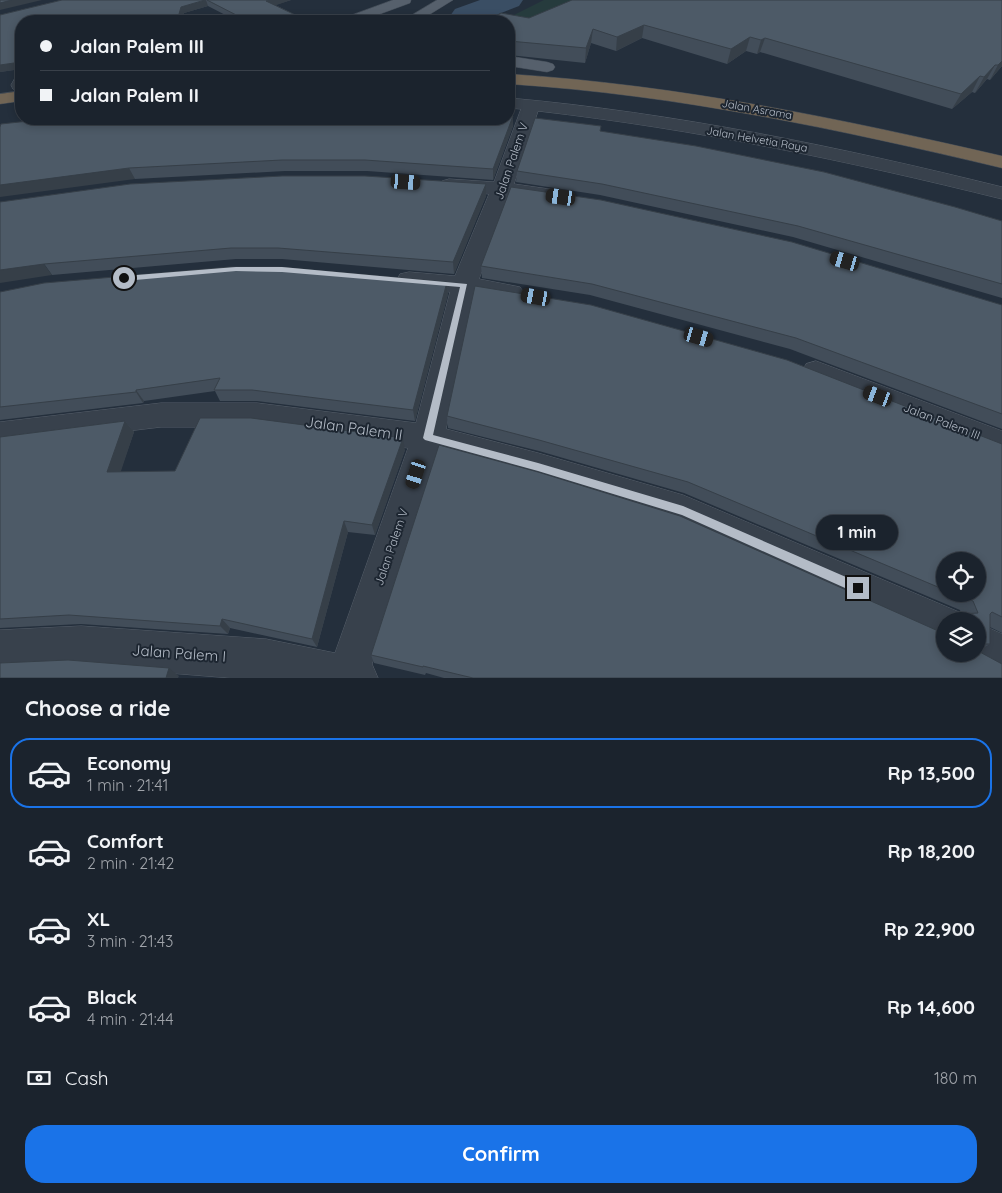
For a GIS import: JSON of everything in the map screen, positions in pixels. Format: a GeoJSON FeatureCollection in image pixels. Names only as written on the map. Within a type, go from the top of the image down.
{"type":"FeatureCollection","features":[{"type":"Feature","properties":{"kind":"highway","name":"Jalan Asrama"},"geometry":{"type":"LineString","coordinates":[[515,66],[547,67],[652,77],[709,85],[928,128]]}},
{"type":"Feature","properties":{"kind":"highway","name":"Jalan Asrama"},"geometry":{"type":"LineString","coordinates":[[515,79],[555,81],[754,107],[1002,162]]}},
{"type":"Feature","properties":{"kind":"highway"},"geometry":{"type":"LineString","coordinates":[[0,88],[15,87]]}},
{"type":"Feature","properties":{"kind":"highway"},"geometry":{"type":"LineString","coordinates":[[0,99],[15,90]]}},
{"type":"Feature","properties":{"kind":"main road"},"geometry":{"type":"LineString","coordinates":[[364,15],[401,0]]}},
{"type":"Feature","properties":{"kind":"main road"},"geometry":{"type":"LineString","coordinates":[[393,15],[420,0]]}},
{"type":"Feature","properties":{"kind":"main road"},"geometry":{"type":"LineString","coordinates":[[421,15],[447,0]]}},
{"type":"Feature","properties":{"kind":"main road"},"geometry":{"type":"LineString","coordinates":[[441,15],[453,0]]}},
{"type":"Feature","properties":{"kind":"main road"},"geometry":{"type":"LineString","coordinates":[[515,62],[547,67]]}},
{"type":"Feature","properties":{"kind":"street","name":"Jalan Palem V"},"geometry":{"type":"LineString","coordinates":[[353,677],[428,438],[464,285],[502,189],[520,104]]}},
{"type":"Feature","properties":{"kind":"street","name":"Jalan Helvetia Raya"},"geometry":{"type":"LineString","coordinates":[[520,104],[753,136],[897,166],[1002,193]]}},
{"type":"Feature","properties":{"kind":"street"},"geometry":{"type":"LineString","coordinates":[[425,183],[502,189],[571,199]]}},
{"type":"Feature","properties":{"kind":"street"},"geometry":{"type":"LineString","coordinates":[[387,278],[464,285],[532,297]]}},
{"type":"Feature","properties":{"kind":"street","name":"Jalan Palem III"},"geometry":{"type":"LineString","coordinates":[[790,362],[1002,445]]}},
{"type":"Feature","properties":{"kind":"street","name":"Jalan Palem II"},"geometry":{"type":"LineString","coordinates":[[0,435],[52,427],[161,415],[257,415],[428,438],[538,467],[683,511],[936,622]]}},
{"type":"Feature","properties":{"kind":"street","name":"Jalan Palem I"},"geometry":{"type":"LineString","coordinates":[[0,650],[91,646],[266,660],[353,677]]}},
{"type":"Feature","properties":{"kind":"street"},"geometry":{"type":"LineString","coordinates":[[986,648],[1002,657]]}},
{"type":"Feature","properties":{"kind":"green space"},"geometry":{"type":"Polygon","coordinates":[[[544,0],[597,0],[540,26],[515,17],[514,15],[544,0]]]}},
{"type":"Feature","properties":{"kind":"building"},"geometry":{"type":"Polygon","coordinates":[[[0,0],[12,0],[0,3],[0,0]]]}},
{"type":"Feature","properties":{"kind":"building"},"geometry":{"type":"Polygon","coordinates":[[[62,0],[205,0],[181,7],[179,15],[15,15],[15,63],[0,65],[0,15],[62,0]]]}},
{"type":"Feature","properties":{"kind":"building"},"geometry":{"type":"Polygon","coordinates":[[[207,0],[270,0],[266,1],[295,15],[236,15],[207,0]]]}},
{"type":"Feature","properties":{"kind":"building"},"geometry":{"type":"Polygon","coordinates":[[[572,0],[1002,0],[1002,61],[995,65],[984,77],[980,76],[961,94],[765,38],[761,40],[750,37],[731,49],[644,25],[617,37],[593,29],[586,48],[515,42],[515,16],[529,18],[572,0]]]}},
{"type":"Feature","properties":{"kind":"building"},"geometry":{"type":"Polygon","coordinates":[[[535,118],[601,126],[600,131],[696,146],[824,172],[1002,221],[1002,284],[798,226],[602,184],[517,171],[535,118]]]}},
{"type":"Feature","properties":{"kind":"building"},"geometry":{"type":"Polygon","coordinates":[[[15,122],[15,125],[510,125],[493,169],[365,160],[282,160],[129,168],[0,185],[1,124],[15,122]]]}},
{"type":"Feature","properties":{"kind":"building"},"geometry":{"type":"Polygon","coordinates":[[[282,176],[365,176],[486,184],[453,262],[278,248],[231,248],[44,264],[0,270],[0,202],[130,184],[282,176]]]}},
{"type":"Feature","properties":{"kind":"building"},"geometry":{"type":"Polygon","coordinates":[[[511,187],[601,200],[792,242],[1002,305],[1002,414],[796,338],[592,284],[481,266],[511,187]]]}},
{"type":"Feature","properties":{"kind":"building"},"geometry":{"type":"Polygon","coordinates":[[[231,267],[278,267],[447,282],[413,410],[252,390],[214,390],[220,378],[136,390],[136,392],[0,407],[0,292],[44,283],[231,267]]]}},
{"type":"Feature","properties":{"kind":"building"},"geometry":{"type":"Polygon","coordinates":[[[475,286],[591,305],[787,360],[1002,444],[1002,617],[992,612],[990,614],[990,644],[986,644],[986,612],[978,612],[973,602],[986,602],[986,552],[936,552],[936,586],[688,482],[447,416],[475,286]]]}},
{"type":"Feature","properties":{"kind":"building"},"geometry":{"type":"Polygon","coordinates":[[[200,418],[251,418],[403,438],[372,525],[344,521],[312,639],[222,619],[220,626],[69,615],[0,619],[0,437],[125,421],[107,472],[175,471],[200,418]]]}},
{"type":"Feature","properties":{"kind":"building"},"geometry":{"type":"Polygon","coordinates":[[[439,445],[538,472],[680,516],[936,630],[936,662],[986,662],[986,655],[1002,664],[1002,678],[473,678],[371,655],[439,445]]]}},
{"type":"Feature","properties":{"kind":"building"},"geometry":{"type":"Polygon","coordinates":[[[68,660],[169,668],[166,678],[0,678],[0,663],[68,660]]]}},
{"type":"Feature","properties":{"kind":"waterway"},"geometry":{"type":"LineString","coordinates":[[469,15],[508,0]]}},
{"type":"Feature","properties":{"kind":"route"},"geometry":{"type":"LineString","coordinates":[[124,278],[236,269],[282,269],[464,285],[428,438],[538,467],[683,511],[858,588]]}}]}
